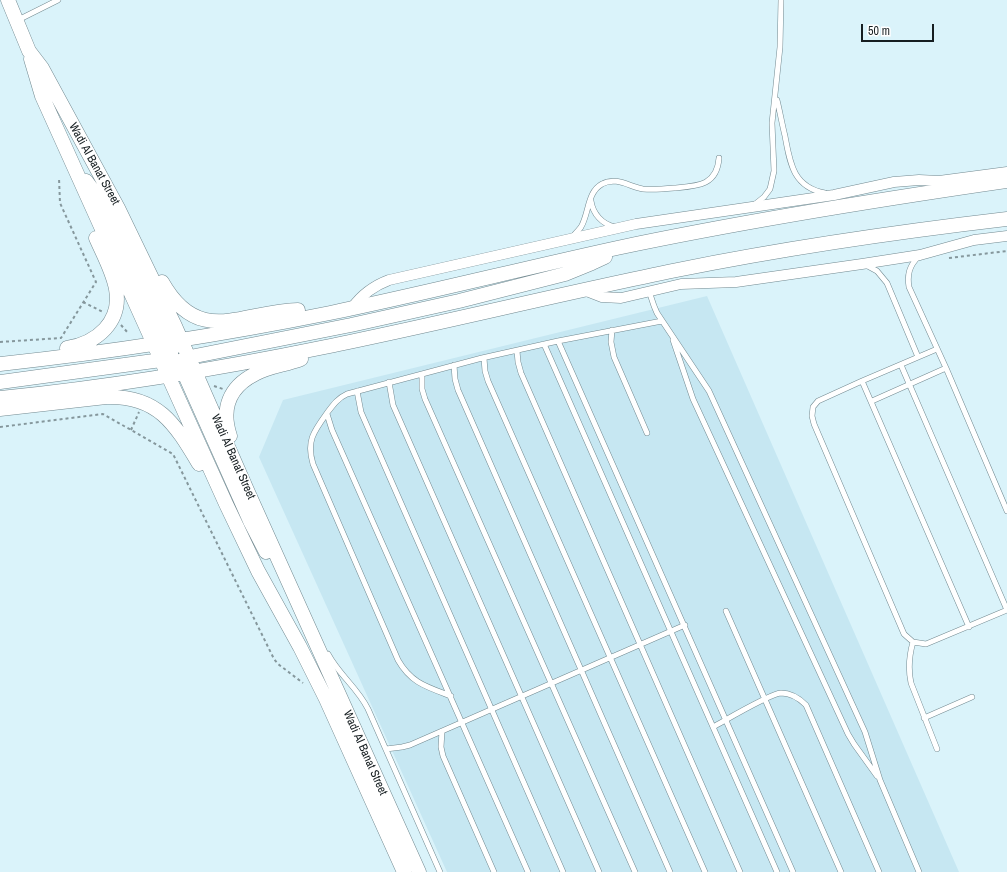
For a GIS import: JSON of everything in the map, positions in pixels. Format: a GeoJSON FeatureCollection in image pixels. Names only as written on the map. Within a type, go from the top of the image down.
{"type":"FeatureCollection","features":[{"type":"Feature","properties":{"kind":"main road","name":"Wadi Al Banat Street"},"geometry":{"type":"LineString","coordinates":[[8,0],[30,51],[42,68],[130,232],[178,358],[247,490],[419,872]]}},
{"type":"Feature","properties":{"kind":"main road","name":"Wadi Al Banat Street"},"geometry":{"type":"LineString","coordinates":[[30,51],[38,86],[154,345],[178,358]]}},
{"type":"Feature","properties":{"kind":"main road"},"geometry":{"type":"LineString","coordinates":[[0,360],[22,353],[82,345],[94,339],[103,332],[113,317],[116,308],[117,290],[79,197],[75,183],[74,168]]}},
{"type":"Feature","properties":{"kind":"main road"},"geometry":{"type":"LineString","coordinates":[[74,168],[91,187],[105,208],[178,358],[250,521],[268,555],[291,586]]}},
{"type":"Feature","properties":{"kind":"main road"},"geometry":{"type":"LineString","coordinates":[[178,358],[330,313],[617,248],[775,218],[1007,181]]}},
{"type":"Feature","properties":{"kind":"main road"},"geometry":{"type":"LineString","coordinates":[[178,358],[323,348],[582,290],[791,249],[903,232],[1007,219]]}},
{"type":"Feature","properties":{"kind":"main road"},"geometry":{"type":"LineString","coordinates":[[130,232],[144,247],[170,294],[178,304],[189,313],[201,319],[214,322],[227,322],[293,310],[330,313]]}},
{"type":"Feature","properties":{"kind":"main road"},"geometry":{"type":"LineString","coordinates":[[0,382],[178,358],[351,325],[474,297],[565,274],[592,263],[617,248]]}},
{"type":"Feature","properties":{"kind":"main road"},"geometry":{"type":"LineString","coordinates":[[0,364],[154,345]]}},
{"type":"Feature","properties":{"kind":"main road"},"geometry":{"type":"LineString","coordinates":[[247,490],[244,473],[227,427],[227,407],[230,397],[237,387],[254,374],[291,363],[323,348]]}},
{"type":"Feature","properties":{"kind":"main road","name":"Wadi Al Banat Street"},"geometry":{"type":"LineString","coordinates":[[178,358],[168,376],[258,571],[300,647],[326,699],[404,872]]}},
{"type":"Feature","properties":{"kind":"main road"},"geometry":{"type":"LineString","coordinates":[[0,398],[168,376]]}},
{"type":"Feature","properties":{"kind":"main road"},"geometry":{"type":"LineString","coordinates":[[0,408],[112,397],[144,402],[160,412],[176,428],[212,487],[226,504]]}},
{"type":"Feature","properties":{"kind":"street"},"geometry":{"type":"LineString","coordinates":[[352,308],[363,294],[389,280],[621,228],[651,222],[834,195],[894,182],[919,180],[939,181],[1007,172]]}},
{"type":"Feature","properties":{"kind":"street"},"geometry":{"type":"LineString","coordinates":[[582,290],[602,297],[629,297],[681,284],[736,282],[862,264],[924,254],[974,240],[1007,236]]}},
{"type":"Feature","properties":{"kind":"lane"},"geometry":{"type":"LineString","coordinates":[[17,21],[58,0]]}},
{"type":"Feature","properties":{"kind":"lane"},"geometry":{"type":"LineString","coordinates":[[747,208],[764,197],[770,190],[772,184],[774,171],[772,123],[776,97],[782,0]]}},
{"type":"Feature","properties":{"kind":"lane"},"geometry":{"type":"LineString","coordinates":[[776,97],[790,164],[794,173],[801,182],[814,191],[834,195]]}},
{"type":"Feature","properties":{"kind":"lane"},"geometry":{"type":"LineString","coordinates":[[563,241],[573,236],[581,227],[590,200],[596,188],[607,182],[614,181],[649,189],[699,185],[712,177],[717,168],[718,158]]}},
{"type":"Feature","properties":{"kind":"lane"},"geometry":{"type":"LineString","coordinates":[[590,200],[594,212],[602,221],[611,226],[621,228]]}},
{"type":"Feature","properties":{"kind":"lane"},"geometry":{"type":"LineString","coordinates":[[924,254],[914,262],[909,269],[909,287],[946,368],[1007,511]]}},
{"type":"Feature","properties":{"kind":"lane"},"geometry":{"type":"LineString","coordinates":[[862,264],[877,271],[887,283],[918,357]]}},
{"type":"Feature","properties":{"kind":"lane"},"geometry":{"type":"LineString","coordinates":[[650,292],[654,306],[662,321],[709,391],[865,732],[880,780],[920,872]]}},
{"type":"Feature","properties":{"kind":"lane"},"geometry":{"type":"LineString","coordinates":[[451,696],[424,686],[414,680],[405,671],[395,652],[311,459],[310,448],[312,436],[315,430],[342,396],[357,391],[454,365],[544,344],[662,321]]}},
{"type":"Feature","properties":{"kind":"lane"},"geometry":{"type":"LineString","coordinates":[[612,330],[611,342],[613,353],[647,433]]}},
{"type":"Feature","properties":{"kind":"lane"},"geometry":{"type":"LineString","coordinates":[[671,334],[693,399],[848,734],[880,780]]}},
{"type":"Feature","properties":{"kind":"lane"},"geometry":{"type":"LineString","coordinates":[[558,341],[793,872]]}},
{"type":"Feature","properties":{"kind":"lane"},"geometry":{"type":"LineString","coordinates":[[544,344],[777,872]]}},
{"type":"Feature","properties":{"kind":"lane"},"geometry":{"type":"LineString","coordinates":[[901,365],[1007,610],[926,644],[913,642],[904,634],[898,623],[817,432],[812,416],[813,408],[818,401],[937,349]]}},
{"type":"Feature","properties":{"kind":"lane"},"geometry":{"type":"LineString","coordinates":[[517,351],[521,374],[740,872]]}},
{"type":"Feature","properties":{"kind":"lane"},"geometry":{"type":"LineString","coordinates":[[484,358],[485,371],[488,381],[705,872]]}},
{"type":"Feature","properties":{"kind":"lane"},"geometry":{"type":"LineString","coordinates":[[454,365],[455,379],[458,390],[670,872]]}},
{"type":"Feature","properties":{"kind":"lane"},"geometry":{"type":"LineString","coordinates":[[872,401],[946,368]]}},
{"type":"Feature","properties":{"kind":"lane"},"geometry":{"type":"LineString","coordinates":[[422,374],[422,389],[425,399],[635,872]]}},
{"type":"Feature","properties":{"kind":"lane"},"geometry":{"type":"LineString","coordinates":[[862,381],[969,626]]}},
{"type":"Feature","properties":{"kind":"lane"},"geometry":{"type":"LineString","coordinates":[[390,382],[393,406],[599,872]]}},
{"type":"Feature","properties":{"kind":"lane"},"geometry":{"type":"LineString","coordinates":[[357,391],[361,412],[563,872]]}},
{"type":"Feature","properties":{"kind":"lane"},"geometry":{"type":"LineString","coordinates":[[327,414],[332,430],[528,872]]}},
{"type":"Feature","properties":{"kind":"lane"},"geometry":{"type":"LineString","coordinates":[[726,612],[841,872]]}},
{"type":"Feature","properties":{"kind":"lane"},"geometry":{"type":"LineString","coordinates":[[307,624],[339,672],[355,688],[364,700],[440,872]]}},
{"type":"Feature","properties":{"kind":"lane"},"geometry":{"type":"LineString","coordinates":[[386,749],[406,746],[671,632],[684,625]]}},
{"type":"Feature","properties":{"kind":"lane"},"geometry":{"type":"LineString","coordinates":[[913,642],[909,658],[909,675],[913,691],[937,749]]}},
{"type":"Feature","properties":{"kind":"lane"},"geometry":{"type":"LineString","coordinates":[[713,727],[775,694],[786,694],[797,697],[806,705],[879,872]]}},
{"type":"Feature","properties":{"kind":"lane"},"geometry":{"type":"LineString","coordinates":[[924,718],[972,697]]}},
{"type":"Feature","properties":{"kind":"lane"},"geometry":{"type":"LineString","coordinates":[[442,731],[441,747],[443,756],[494,872]]}},
{"type":"Feature","properties":{"kind":"path"},"geometry":{"type":"LineString","coordinates":[[0,342],[61,338],[96,282],[60,203],[59,178]]}},
{"type":"Feature","properties":{"kind":"path"},"geometry":{"type":"LineString","coordinates":[[924,254],[944,258],[1007,251]]}},
{"type":"Feature","properties":{"kind":"path"},"geometry":{"type":"LineString","coordinates":[[83,302],[113,317]]}},
{"type":"Feature","properties":{"kind":"path"},"geometry":{"type":"LineString","coordinates":[[131,430],[144,402]]}},
{"type":"Feature","properties":{"kind":"path"},"geometry":{"type":"LineString","coordinates":[[0,427],[103,414],[173,454],[274,659],[278,664],[303,683]]}},
{"type":"Feature","properties":{"kind":"shaded area"},"geometry":{"type":"Polygon","coordinates":[[[707,296],[959,872],[447,872],[259,457],[283,400],[707,296]]]}}]}
